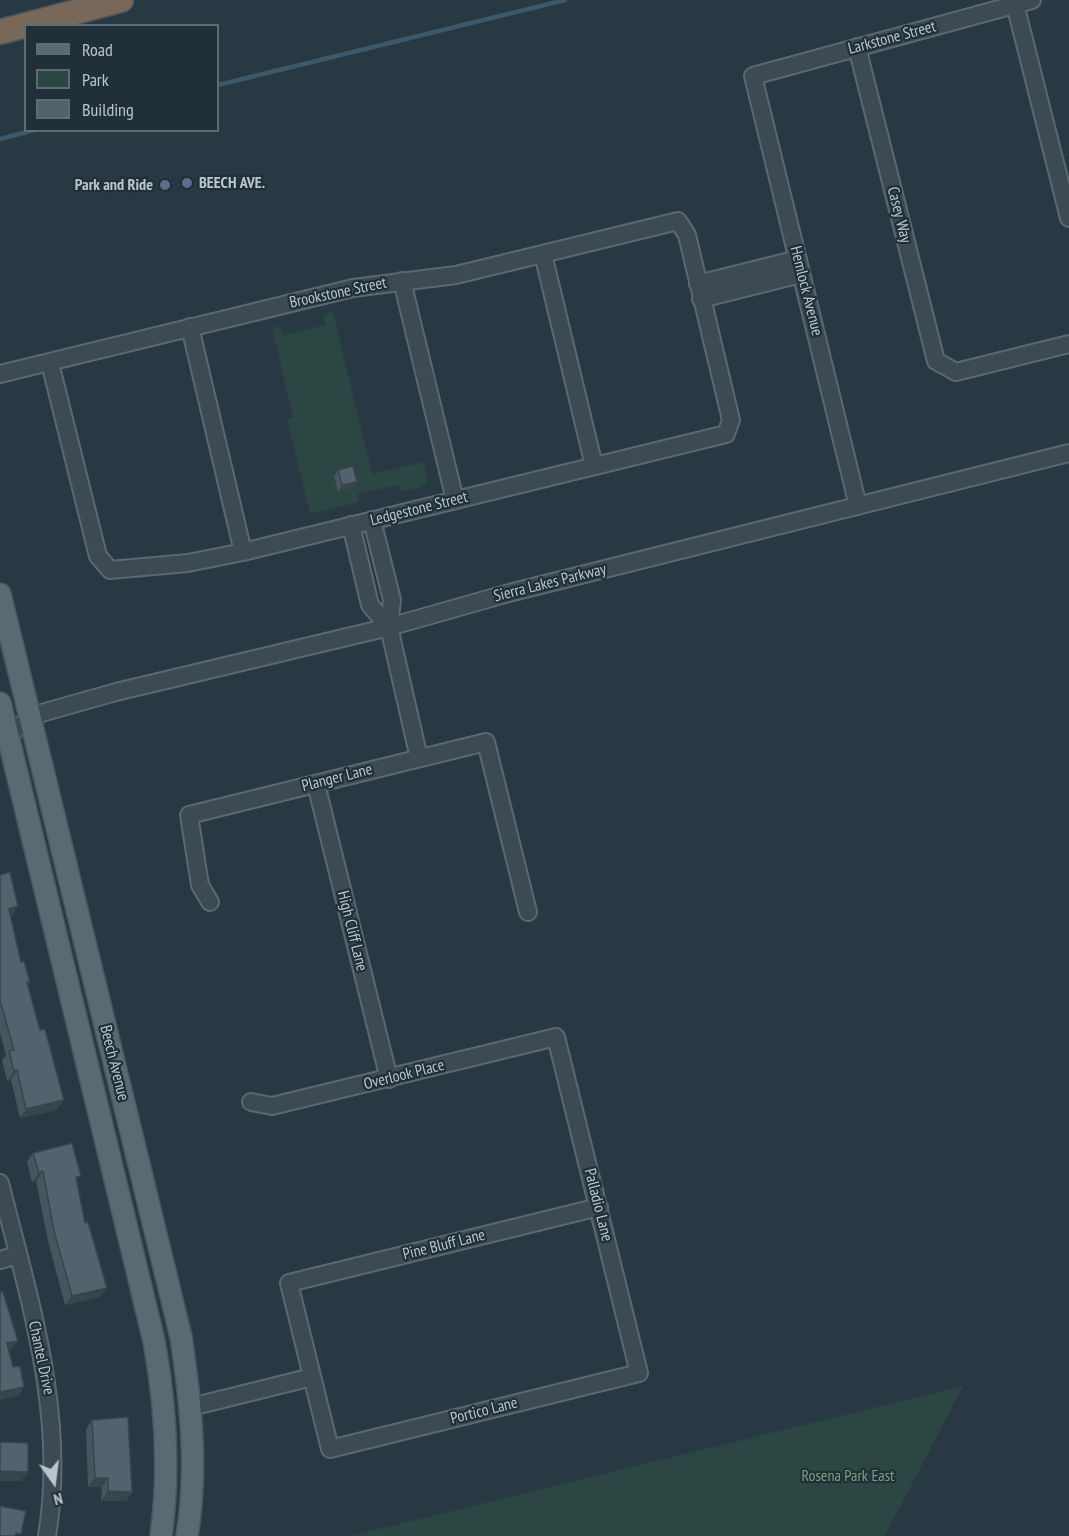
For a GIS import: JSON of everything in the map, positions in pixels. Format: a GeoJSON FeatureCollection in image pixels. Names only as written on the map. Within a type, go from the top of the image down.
{"type":"FeatureCollection","features":[{"type":"Feature","properties":{"kind":"highway"},"geometry":{"type":"LineString","coordinates":[[30,24],[121,0]]}},
{"type":"Feature","properties":{"kind":"highway"},"geometry":{"type":"LineString","coordinates":[[0,32],[24,26]]}},
{"type":"Feature","properties":{"kind":"main road","name":"Beech Avenue"},"geometry":{"type":"LineString","coordinates":[[0,594],[181,1337],[191,1407],[193,1460],[187,1536]]}},
{"type":"Feature","properties":{"kind":"main road","name":"Beech Avenue"},"geometry":{"type":"LineString","coordinates":[[1,708],[4,737],[154,1341],[166,1412],[167,1467],[160,1536]]}},
{"type":"Feature","properties":{"kind":"street","name":"Larkstone Street"},"geometry":{"type":"LineString","coordinates":[[753,76],[1032,0]]}},
{"type":"Feature","properties":{"kind":"street"},"geometry":{"type":"LineString","coordinates":[[1015,4],[1069,218]]}},
{"type":"Feature","properties":{"kind":"street","name":"Casey Way"},"geometry":{"type":"LineString","coordinates":[[857,47],[936,361],[956,372],[1069,344]]}},
{"type":"Feature","properties":{"kind":"street","name":"Hemlock Avenue"},"geometry":{"type":"LineString","coordinates":[[753,76],[858,506]]}},
{"type":"Feature","properties":{"kind":"street","name":"Brookstone Street"},"geometry":{"type":"LineString","coordinates":[[0,374],[353,288],[456,275],[678,221],[687,235],[699,291]]}},
{"type":"Feature","properties":{"kind":"street"},"geometry":{"type":"LineString","coordinates":[[543,254],[594,466]]}},
{"type":"Feature","properties":{"kind":"street"},"geometry":{"type":"LineString","coordinates":[[699,291],[800,267]]}},
{"type":"Feature","properties":{"kind":"street"},"geometry":{"type":"LineString","coordinates":[[402,281],[455,500]]}},
{"type":"Feature","properties":{"kind":"street","name":"Ledgestone Street"},"geometry":{"type":"LineString","coordinates":[[50,363],[98,556],[110,570],[188,563],[243,552],[726,434],[731,420],[699,291]]}},
{"type":"Feature","properties":{"kind":"street"},"geometry":{"type":"LineString","coordinates":[[190,327],[243,552]]}},
{"type":"Feature","properties":{"kind":"street","name":"Sierra Lakes Parkway"},"geometry":{"type":"LineString","coordinates":[[4,737],[31,716],[179,675],[389,627],[509,593],[1069,453]]}},
{"type":"Feature","properties":{"kind":"street"},"geometry":{"type":"LineString","coordinates":[[372,520],[392,600],[389,627],[419,758]]}},
{"type":"Feature","properties":{"kind":"street"},"geometry":{"type":"LineString","coordinates":[[351,525],[370,605],[389,627]]}},
{"type":"Feature","properties":{"kind":"street","name":"Sierra Lakes Parkway"},"geometry":{"type":"LineString","coordinates":[[1,708],[31,716]]}},
{"type":"Feature","properties":{"kind":"street","name":"Planger Lane"},"geometry":{"type":"LineString","coordinates":[[210,902],[200,885],[189,815],[486,742],[528,912]]}},
{"type":"Feature","properties":{"kind":"street","name":"High Cliff Lane"},"geometry":{"type":"LineString","coordinates":[[316,784],[389,1078]]}},
{"type":"Feature","properties":{"kind":"street","name":"Overlook Place"},"geometry":{"type":"LineString","coordinates":[[251,1102],[272,1106],[556,1037]]}},
{"type":"Feature","properties":{"kind":"street","name":"Palladio Lane"},"geometry":{"type":"LineString","coordinates":[[556,1037],[639,1373]]}},
{"type":"Feature","properties":{"kind":"street","name":"Chantel Drive"},"geometry":{"type":"LineString","coordinates":[[0,1183],[43,1362],[51,1412],[54,1454],[47,1536]]}},
{"type":"Feature","properties":{"kind":"street","name":"Pine Bluff Lane"},"geometry":{"type":"LineString","coordinates":[[312,1377],[289,1283],[599,1207]]}},
{"type":"Feature","properties":{"kind":"street"},"geometry":{"type":"LineString","coordinates":[[0,1260],[18,1255]]}},
{"type":"Feature","properties":{"kind":"street","name":"Portico Lane"},"geometry":{"type":"LineString","coordinates":[[312,1377],[330,1449],[639,1373]]}},
{"type":"Feature","properties":{"kind":"street"},"geometry":{"type":"LineString","coordinates":[[191,1407],[312,1377]]}},
{"type":"Feature","properties":{"kind":"green space"},"geometry":{"type":"Polygon","coordinates":[[[333,312],[372,474],[424,462],[428,479],[422,487],[401,492],[398,485],[358,494],[359,502],[310,514],[287,419],[293,417],[272,328],[281,326],[283,335],[326,325],[324,315],[333,312]]]}},
{"type":"Feature","properties":{"kind":"green space","name":"Rosena Park East"},"geometry":{"type":"Polygon","coordinates":[[[963,1386],[885,1536],[350,1536],[963,1386]]]}},
{"type":"Feature","properties":{"kind":"building"},"geometry":{"type":"Polygon","coordinates":[[[353,466],[357,482],[342,485],[338,470],[353,466]]]}},
{"type":"Feature","properties":{"kind":"building"},"geometry":{"type":"Polygon","coordinates":[[[10,872],[18,906],[9,909],[21,962],[24,961],[30,982],[27,982],[40,1030],[45,1029],[64,1100],[26,1109],[17,1070],[14,1071],[9,1051],[14,1050],[0,1000],[0,875],[10,872]]]}},
{"type":"Feature","properties":{"kind":"building"},"geometry":{"type":"Polygon","coordinates":[[[72,1143],[81,1176],[76,1177],[85,1223],[88,1222],[107,1288],[72,1296],[54,1231],[43,1171],[39,1173],[33,1153],[72,1143]]]}},
{"type":"Feature","properties":{"kind":"building"},"geometry":{"type":"Polygon","coordinates":[[[0,1292],[3,1292],[18,1341],[7,1343],[13,1367],[20,1366],[24,1387],[0,1392],[0,1292]]]}},
{"type":"Feature","properties":{"kind":"building"},"geometry":{"type":"Polygon","coordinates":[[[128,1417],[132,1492],[108,1491],[108,1478],[95,1478],[92,1420],[128,1417]]]}},
{"type":"Feature","properties":{"kind":"building"},"geometry":{"type":"Polygon","coordinates":[[[0,1442],[28,1443],[28,1472],[0,1471],[0,1442]]]}},
{"type":"Feature","properties":{"kind":"building"},"geometry":{"type":"Polygon","coordinates":[[[0,1506],[26,1511],[21,1534],[0,1536],[0,1506]]]}},
{"type":"Feature","properties":{"kind":"waterway"},"geometry":{"type":"LineString","coordinates":[[219,85],[565,0]]}},
{"type":"Feature","properties":{"kind":"waterway"},"geometry":{"type":"LineString","coordinates":[[0,139],[26,132]]}},
{"type":"Feature","properties":{"kind":"place","name":"BEECH AVE."},"geometry":{"type":"Point","coordinates":[187,183]}},
{"type":"Feature","properties":{"kind":"place","name":"Park and Ride"},"geometry":{"type":"Point","coordinates":[165,185]}}]}
